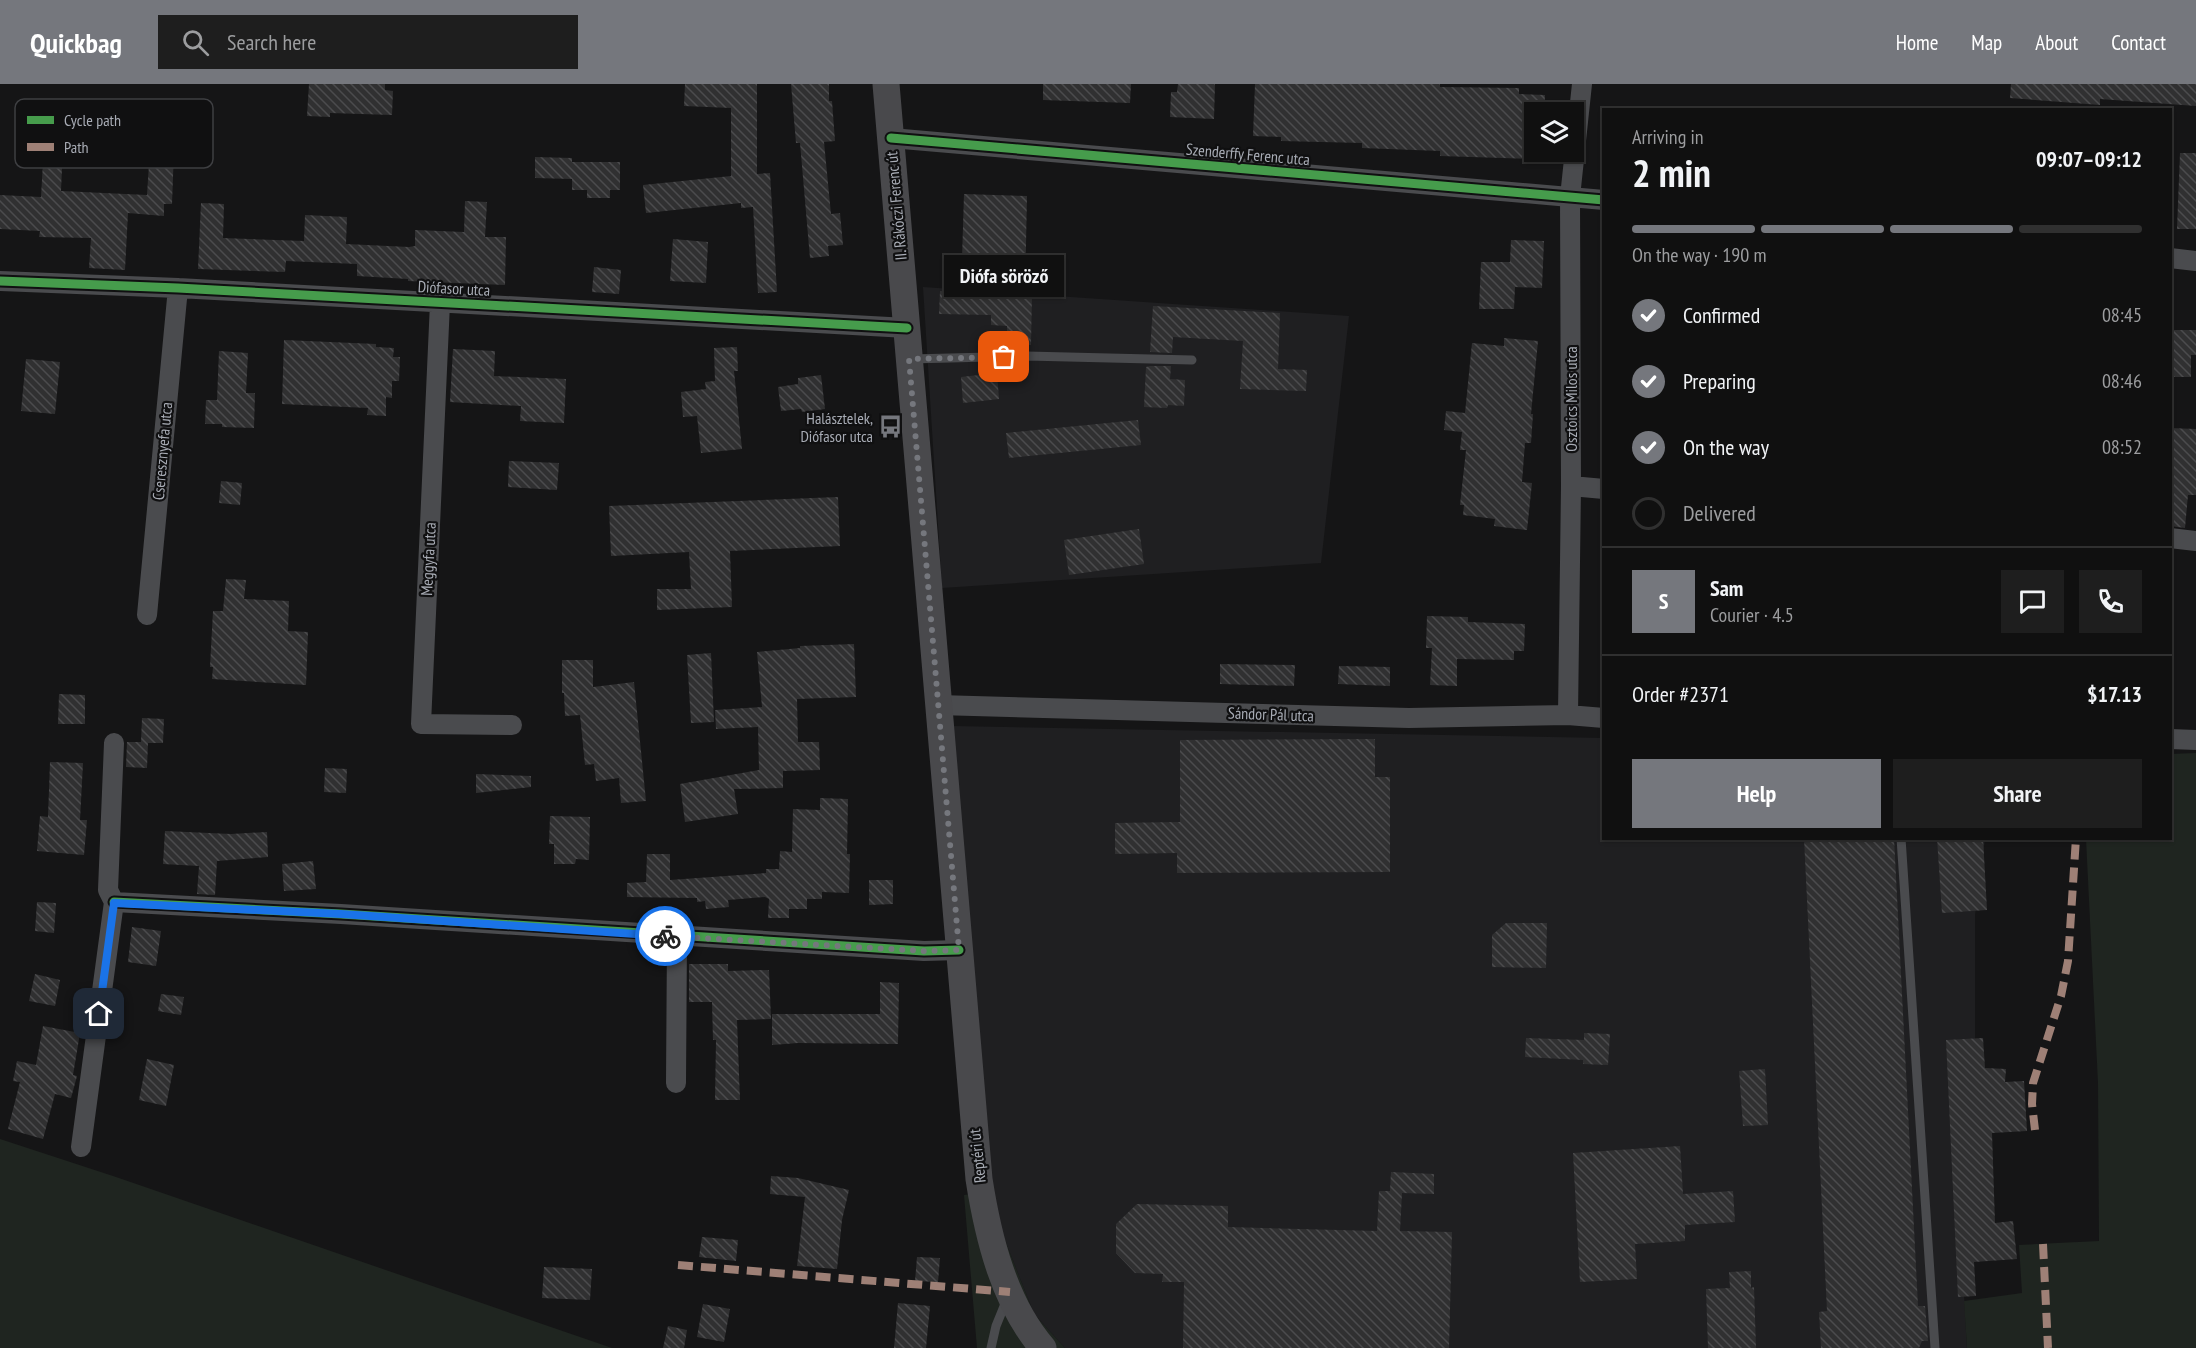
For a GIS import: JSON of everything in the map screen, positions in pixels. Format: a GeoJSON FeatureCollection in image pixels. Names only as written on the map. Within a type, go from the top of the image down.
{"type":"FeatureCollection","features":[{"type":"Feature","properties":{"kind":"main road","name":"II. Rákóczi Ferenc út"},"geometry":{"type":"LineString","coordinates":[[886,84],[907,328]]}},
{"type":"Feature","properties":{"kind":"main road","name":"Reptéri út"},"geometry":{"type":"LineString","coordinates":[[907,328],[979,1179],[984,1210],[996,1255],[1010,1292],[1025,1322],[1043,1348]]}},
{"type":"Feature","properties":{"kind":"street","name":"Osztoics Milos utca"},"geometry":{"type":"LineString","coordinates":[[1568,715],[1571,486],[1570,197],[1582,84]]}},
{"type":"Feature","properties":{"kind":"street","name":"Szenderffy Ferenc utca"},"geometry":{"type":"LineString","coordinates":[[891,138],[1602,200]]}},
{"type":"Feature","properties":{"kind":"street"},"geometry":{"type":"LineString","coordinates":[[2172,258],[2196,261]]}},
{"type":"Feature","properties":{"kind":"street","name":"Diófasor utca"},"geometry":{"type":"LineString","coordinates":[[0,281],[178,288],[907,328]]}},
{"type":"Feature","properties":{"kind":"street","name":"Cseresznyefa utca"},"geometry":{"type":"LineString","coordinates":[[147,615],[178,288]]}},
{"type":"Feature","properties":{"kind":"street","name":"Meggyfa utca"},"geometry":{"type":"LineString","coordinates":[[440,303],[421,724],[513,725]]}},
{"type":"Feature","properties":{"kind":"street"},"geometry":{"type":"LineString","coordinates":[[1571,486],[1602,489]]}},
{"type":"Feature","properties":{"kind":"street"},"geometry":{"type":"LineString","coordinates":[[2172,538],[2196,541]]}},
{"type":"Feature","properties":{"kind":"street","name":"Sándor Pál utca"},"geometry":{"type":"LineString","coordinates":[[938,705],[1409,718],[1568,715],[1602,718]]}},
{"type":"Feature","properties":{"kind":"street"},"geometry":{"type":"LineString","coordinates":[[2172,739],[2196,740]]}},
{"type":"Feature","properties":{"kind":"street"},"geometry":{"type":"LineString","coordinates":[[81,1147],[114,903],[108,890],[114,743]]}},
{"type":"Feature","properties":{"kind":"street"},"geometry":{"type":"LineString","coordinates":[[114,903],[341,914],[924,951],[959,950]]}},
{"type":"Feature","properties":{"kind":"street"},"geometry":{"type":"LineString","coordinates":[[676,1083],[677,937]]}},
{"type":"Feature","properties":{"kind":"lane"},"geometry":{"type":"LineString","coordinates":[[909,359],[1028,356],[1192,360]]}},
{"type":"Feature","properties":{"kind":"lane"},"geometry":{"type":"LineString","coordinates":[[1901,840],[1935,1348]]}},
{"type":"Feature","properties":{"kind":"lane"},"geometry":{"type":"LineString","coordinates":[[991,1348],[996,1326],[1010,1292]]}},
{"type":"Feature","properties":{"kind":"shaded area"},"geometry":{"type":"Polygon","coordinates":[[[923,287],[1349,316],[1321,563],[942,588],[923,287]]]}},
{"type":"Feature","properties":{"kind":"shaded area"},"geometry":{"type":"Polygon","coordinates":[[[952,726],[1602,738],[1602,840],[1985,840],[1975,915],[1975,1058],[1951,1059],[1967,1348],[1065,1348],[1034,1314],[986,1192],[952,726]]]}},
{"type":"Feature","properties":{"kind":"shaded area"},"geometry":{"type":"Polygon","coordinates":[[[2196,753],[2196,1348],[1967,1348],[1964,1301],[2022,1293],[2019,1245],[2099,1241],[2098,1083],[2086,840],[2172,840],[2172,754],[2196,753]]]}},
{"type":"Feature","properties":{"kind":"shaded area"},"geometry":{"type":"Polygon","coordinates":[[[0,1139],[116,1177],[612,1348],[0,1348],[0,1139]]]}},
{"type":"Feature","properties":{"kind":"shaded area"},"geometry":{"type":"Polygon","coordinates":[[[986,1192],[1034,1314],[1065,1348],[977,1348],[964,1195],[986,1192]]]}},
{"type":"Feature","properties":{"kind":"building"},"geometry":{"type":"Polygon","coordinates":[[[309,84],[385,84],[385,90],[393,91],[392,115],[330,113],[330,117],[307,116],[309,84]]]}},
{"type":"Feature","properties":{"kind":"building"},"geometry":{"type":"Polygon","coordinates":[[[685,84],[757,84],[757,174],[770,173],[777,292],[758,293],[753,207],[741,208],[741,203],[646,213],[643,185],[731,176],[731,108],[684,106],[685,84]]]}},
{"type":"Feature","properties":{"kind":"building"},"geometry":{"type":"Polygon","coordinates":[[[791,84],[829,84],[835,141],[824,142],[831,214],[840,213],[843,245],[828,246],[829,256],[810,258],[800,143],[796,143],[791,84]]]}},
{"type":"Feature","properties":{"kind":"building"},"geometry":{"type":"Polygon","coordinates":[[[1043,84],[1131,84],[1130,103],[1043,100],[1043,84]]]}},
{"type":"Feature","properties":{"kind":"building"},"geometry":{"type":"Polygon","coordinates":[[[1178,84],[1215,84],[1214,119],[1170,117],[1171,92],[1177,92],[1178,84]]]}},
{"type":"Feature","properties":{"kind":"building"},"geometry":{"type":"Polygon","coordinates":[[[1255,84],[1440,84],[1440,87],[1519,88],[1519,94],[1545,95],[1545,102],[1524,102],[1524,159],[1440,156],[1440,151],[1362,148],[1362,143],[1281,141],[1281,137],[1253,136],[1255,84]]]}},
{"type":"Feature","properties":{"kind":"building"},"geometry":{"type":"Polygon","coordinates":[[[2011,84],[2196,84],[2196,106],[2100,99],[2100,105],[2010,98],[2011,84]]]}},
{"type":"Feature","properties":{"kind":"building"},"geometry":{"type":"Polygon","coordinates":[[[2180,153],[2196,153],[2196,229],[2177,229],[2180,153]]]}},
{"type":"Feature","properties":{"kind":"building"},"geometry":{"type":"Polygon","coordinates":[[[535,157],[572,158],[572,162],[620,162],[620,190],[610,190],[610,198],[587,198],[587,190],[572,190],[572,179],[535,178],[535,157]]]}},
{"type":"Feature","properties":{"kind":"building"},"geometry":{"type":"Polygon","coordinates":[[[43,168],[62,168],[61,191],[147,195],[149,168],[173,168],[172,204],[164,204],[164,216],[128,213],[125,270],[89,268],[91,238],[39,237],[40,231],[0,229],[0,195],[41,197],[43,168]]]}},
{"type":"Feature","properties":{"kind":"building"},"geometry":{"type":"Polygon","coordinates":[[[964,194],[1027,196],[1025,293],[1032,294],[1031,345],[1007,344],[1007,326],[991,325],[991,315],[939,314],[940,291],[961,292],[964,194]]]}},
{"type":"Feature","properties":{"kind":"building"},"geometry":{"type":"Polygon","coordinates":[[[465,201],[487,202],[485,237],[506,237],[505,285],[408,281],[408,279],[357,276],[357,264],[286,261],[285,272],[198,269],[201,203],[224,204],[223,238],[304,241],[305,215],[347,217],[346,244],[409,247],[415,246],[415,230],[464,232],[465,201]]]}},
{"type":"Feature","properties":{"kind":"building"},"geometry":{"type":"Polygon","coordinates":[[[673,239],[708,242],[706,283],[670,281],[673,239]]]}},
{"type":"Feature","properties":{"kind":"building"},"geometry":{"type":"Polygon","coordinates":[[[1511,240],[1544,241],[1542,288],[1515,287],[1514,309],[1479,309],[1481,262],[1510,262],[1511,240]]]}},
{"type":"Feature","properties":{"kind":"building"},"geometry":{"type":"Polygon","coordinates":[[[594,267],[621,270],[619,294],[592,292],[594,267]]]}},
{"type":"Feature","properties":{"kind":"building"},"geometry":{"type":"Polygon","coordinates":[[[1153,306],[1280,313],[1278,369],[1307,370],[1306,391],[1240,389],[1243,341],[1173,337],[1172,353],[1150,352],[1153,306]]]}},
{"type":"Feature","properties":{"kind":"building"},"geometry":{"type":"Polygon","coordinates":[[[2172,330],[2196,330],[2196,355],[2191,355],[2191,377],[2172,377],[2172,330]]]}},
{"type":"Feature","properties":{"kind":"building"},"geometry":{"type":"Polygon","coordinates":[[[1504,338],[1538,341],[1531,414],[1533,414],[1531,443],[1525,443],[1522,482],[1532,483],[1527,530],[1494,526],[1495,519],[1463,515],[1464,505],[1460,505],[1466,450],[1460,450],[1462,432],[1444,430],[1446,411],[1465,413],[1472,343],[1504,346],[1504,338]]]}},
{"type":"Feature","properties":{"kind":"building"},"geometry":{"type":"Polygon","coordinates":[[[284,340],[376,344],[376,347],[394,348],[393,357],[400,357],[399,381],[392,381],[392,398],[386,397],[386,416],[367,415],[368,408],[282,404],[284,340]]]}},
{"type":"Feature","properties":{"kind":"building"},"geometry":{"type":"Polygon","coordinates":[[[737,347],[738,371],[734,371],[742,449],[701,453],[697,416],[683,417],[681,392],[706,389],[705,382],[715,381],[714,348],[737,347]]]}},
{"type":"Feature","properties":{"kind":"building"},"geometry":{"type":"Polygon","coordinates":[[[453,349],[495,351],[494,376],[566,379],[564,423],[520,421],[521,406],[450,402],[453,349]]]}},
{"type":"Feature","properties":{"kind":"building"},"geometry":{"type":"Polygon","coordinates":[[[219,351],[248,353],[246,393],[255,393],[254,428],[205,424],[206,400],[217,400],[219,351]]]}},
{"type":"Feature","properties":{"kind":"building"},"geometry":{"type":"Polygon","coordinates":[[[26,359],[60,362],[55,414],[21,411],[26,359]]]}},
{"type":"Feature","properties":{"kind":"building"},"geometry":{"type":"Polygon","coordinates":[[[1171,366],[1170,379],[1185,380],[1184,406],[1144,407],[1146,367],[1171,366]]]}},
{"type":"Feature","properties":{"kind":"building"},"geometry":{"type":"Polygon","coordinates":[[[997,373],[999,399],[963,403],[961,377],[997,373]]]}},
{"type":"Feature","properties":{"kind":"building"},"geometry":{"type":"Polygon","coordinates":[[[821,375],[825,409],[802,412],[801,409],[781,411],[778,387],[798,384],[798,378],[821,375]]]}},
{"type":"Feature","properties":{"kind":"building"},"geometry":{"type":"Polygon","coordinates":[[[1138,420],[1141,445],[1009,458],[1006,433],[1138,420]]]}},
{"type":"Feature","properties":{"kind":"building"},"geometry":{"type":"Polygon","coordinates":[[[2172,428],[2196,429],[2196,495],[2188,495],[2185,528],[2172,526],[2172,428]]]}},
{"type":"Feature","properties":{"kind":"building"},"geometry":{"type":"Polygon","coordinates":[[[509,461],[559,463],[557,490],[508,487],[509,461]]]}},
{"type":"Feature","properties":{"kind":"building"},"geometry":{"type":"Polygon","coordinates":[[[221,481],[242,483],[240,505],[219,503],[221,481]]]}},
{"type":"Feature","properties":{"kind":"building"},"geometry":{"type":"Polygon","coordinates":[[[838,497],[840,546],[730,551],[732,607],[657,610],[657,589],[691,589],[689,552],[611,556],[609,506],[838,497]]]}},
{"type":"Feature","properties":{"kind":"building"},"geometry":{"type":"Polygon","coordinates":[[[1139,529],[1144,564],[1069,575],[1064,540],[1139,529]]]}},
{"type":"Feature","properties":{"kind":"building"},"geometry":{"type":"Polygon","coordinates":[[[226,579],[246,580],[244,599],[289,601],[288,631],[308,632],[306,685],[212,679],[213,667],[210,667],[213,611],[223,611],[226,579]]]}},
{"type":"Feature","properties":{"kind":"building"},"geometry":{"type":"Polygon","coordinates":[[[1427,616],[1468,617],[1468,622],[1525,624],[1524,651],[1514,651],[1514,660],[1457,659],[1457,686],[1430,685],[1432,648],[1426,648],[1427,616]]]}},
{"type":"Feature","properties":{"kind":"building"},"geometry":{"type":"Polygon","coordinates":[[[854,644],[856,697],[797,699],[798,742],[819,742],[820,770],[783,771],[783,788],[734,789],[738,814],[685,822],[680,784],[759,770],[758,727],[716,729],[715,710],[762,707],[757,652],[800,648],[800,646],[854,644]]]}},
{"type":"Feature","properties":{"kind":"building"},"geometry":{"type":"Polygon","coordinates":[[[711,653],[714,722],[691,723],[687,655],[711,653]]]}},
{"type":"Feature","properties":{"kind":"building"},"geometry":{"type":"Polygon","coordinates":[[[562,660],[593,660],[593,687],[634,682],[646,801],[621,803],[619,778],[596,781],[594,764],[585,765],[580,715],[565,716],[562,660]]]}},
{"type":"Feature","properties":{"kind":"building"},"geometry":{"type":"Polygon","coordinates":[[[1220,664],[1295,665],[1294,686],[1220,684],[1220,664]]]}},
{"type":"Feature","properties":{"kind":"building"},"geometry":{"type":"Polygon","coordinates":[[[1339,666],[1390,667],[1390,686],[1338,684],[1339,666]]]}},
{"type":"Feature","properties":{"kind":"building"},"geometry":{"type":"Polygon","coordinates":[[[59,694],[85,695],[85,724],[58,724],[59,694]]]}},
{"type":"Feature","properties":{"kind":"building"},"geometry":{"type":"Polygon","coordinates":[[[142,718],[164,719],[163,743],[148,743],[147,768],[126,767],[127,742],[141,742],[142,718]]]}},
{"type":"Feature","properties":{"kind":"building"},"geometry":{"type":"Polygon","coordinates":[[[1375,739],[1375,777],[1390,777],[1390,872],[1177,873],[1177,853],[1115,854],[1115,823],[1180,822],[1180,740],[1375,739]]]}},
{"type":"Feature","properties":{"kind":"building"},"geometry":{"type":"Polygon","coordinates":[[[50,762],[83,763],[80,820],[87,820],[84,855],[37,851],[40,816],[48,817],[50,762]]]}},
{"type":"Feature","properties":{"kind":"building"},"geometry":{"type":"Polygon","coordinates":[[[325,768],[347,769],[346,793],[324,792],[325,768]]]}},
{"type":"Feature","properties":{"kind":"building"},"geometry":{"type":"Polygon","coordinates":[[[476,774],[531,776],[531,787],[476,793],[476,774]]]}},
{"type":"Feature","properties":{"kind":"building"},"geometry":{"type":"Polygon","coordinates":[[[820,798],[848,799],[849,893],[822,892],[822,899],[807,899],[807,909],[789,909],[789,918],[768,918],[769,899],[765,897],[728,900],[729,907],[706,909],[705,901],[697,902],[697,898],[627,897],[627,883],[646,882],[647,854],[670,854],[670,880],[766,873],[766,869],[779,869],[780,851],[792,852],[793,809],[820,810],[820,798]]]}},
{"type":"Feature","properties":{"kind":"building"},"geometry":{"type":"Polygon","coordinates":[[[550,816],[590,817],[589,860],[576,859],[575,864],[554,864],[554,844],[549,844],[550,816]]]}},
{"type":"Feature","properties":{"kind":"building"},"geometry":{"type":"Polygon","coordinates":[[[165,831],[231,834],[267,832],[268,857],[217,861],[215,895],[197,894],[199,866],[163,864],[165,831]]]}},
{"type":"Feature","properties":{"kind":"building"},"geometry":{"type":"Polygon","coordinates":[[[1804,840],[1894,840],[1918,1306],[1925,1306],[1928,1341],[1922,1341],[1919,1348],[1821,1348],[1819,1312],[1827,1311],[1804,840]]]}},
{"type":"Feature","properties":{"kind":"building"},"geometry":{"type":"Polygon","coordinates":[[[1937,840],[1983,840],[1987,910],[1942,913],[1937,840]]]}},
{"type":"Feature","properties":{"kind":"building"},"geometry":{"type":"Polygon","coordinates":[[[313,861],[316,889],[284,891],[282,864],[313,861]]]}},
{"type":"Feature","properties":{"kind":"building"},"geometry":{"type":"Polygon","coordinates":[[[869,880],[893,880],[893,904],[869,905],[869,880]]]}},
{"type":"Feature","properties":{"kind":"building"},"geometry":{"type":"Polygon","coordinates":[[[37,902],[56,903],[54,933],[35,931],[37,902]]]}},
{"type":"Feature","properties":{"kind":"building"},"geometry":{"type":"Polygon","coordinates":[[[1506,923],[1547,923],[1546,968],[1492,967],[1492,935],[1506,923]]]}},
{"type":"Feature","properties":{"kind":"building"},"geometry":{"type":"Polygon","coordinates":[[[132,927],[161,931],[156,966],[128,962],[132,927]]]}},
{"type":"Feature","properties":{"kind":"building"},"geometry":{"type":"Polygon","coordinates":[[[689,964],[728,964],[728,971],[769,970],[771,1019],[737,1020],[740,1100],[715,1100],[716,1040],[713,1040],[712,1002],[689,1002],[689,964]]]}},
{"type":"Feature","properties":{"kind":"building"},"geometry":{"type":"Polygon","coordinates":[[[35,974],[60,980],[55,1006],[29,1001],[35,974]]]}},
{"type":"Feature","properties":{"kind":"building"},"geometry":{"type":"Polygon","coordinates":[[[880,982],[899,983],[898,1044],[772,1045],[772,1014],[880,1014],[880,982]]]}},
{"type":"Feature","properties":{"kind":"building"},"geometry":{"type":"Polygon","coordinates":[[[161,994],[184,997],[181,1015],[158,1011],[161,994]]]}},
{"type":"Feature","properties":{"kind":"building"},"geometry":{"type":"Polygon","coordinates":[[[43,1026],[80,1033],[73,1075],[77,1076],[71,1098],[55,1094],[43,1139],[8,1129],[20,1082],[13,1081],[17,1061],[36,1065],[43,1026]]]}},
{"type":"Feature","properties":{"kind":"building"},"geometry":{"type":"Polygon","coordinates":[[[1584,1033],[1610,1034],[1608,1065],[1583,1064],[1583,1060],[1525,1057],[1526,1038],[1584,1040],[1584,1033]]]}},
{"type":"Feature","properties":{"kind":"building"},"geometry":{"type":"Polygon","coordinates":[[[1983,1038],[1985,1068],[2006,1069],[2005,1082],[2024,1081],[2027,1131],[1992,1133],[1995,1223],[2013,1221],[2017,1259],[1974,1262],[1976,1296],[1958,1297],[1946,1040],[1983,1038]]]}},
{"type":"Feature","properties":{"kind":"building"},"geometry":{"type":"Polygon","coordinates":[[[147,1059],[174,1065],[166,1106],[139,1100],[147,1059]]]}},
{"type":"Feature","properties":{"kind":"building"},"geometry":{"type":"Polygon","coordinates":[[[1765,1069],[1768,1125],[1743,1126],[1739,1071],[1765,1069]]]}},
{"type":"Feature","properties":{"kind":"building"},"geometry":{"type":"Polygon","coordinates":[[[1680,1146],[1683,1194],[1733,1191],[1735,1222],[1685,1225],[1685,1241],[1635,1244],[1637,1279],[1580,1282],[1573,1153],[1680,1146]]]}},
{"type":"Feature","properties":{"kind":"building"},"geometry":{"type":"Polygon","coordinates":[[[1391,1172],[1434,1174],[1434,1194],[1402,1193],[1400,1231],[1452,1232],[1449,1348],[1183,1348],[1184,1282],[1162,1282],[1163,1274],[1135,1273],[1116,1253],[1116,1224],[1137,1204],[1228,1206],[1228,1227],[1377,1231],[1379,1191],[1390,1191],[1391,1172]]]}},
{"type":"Feature","properties":{"kind":"building"},"geometry":{"type":"Polygon","coordinates":[[[771,1176],[798,1178],[849,1190],[842,1220],[837,1269],[797,1266],[805,1197],[770,1194],[771,1176]]]}},
{"type":"Feature","properties":{"kind":"building"},"geometry":{"type":"Polygon","coordinates":[[[702,1237],[738,1240],[736,1261],[699,1257],[702,1237]]]}},
{"type":"Feature","properties":{"kind":"building"},"geometry":{"type":"Polygon","coordinates":[[[917,1257],[940,1258],[938,1282],[915,1281],[917,1257]]]}},
{"type":"Feature","properties":{"kind":"building"},"geometry":{"type":"Polygon","coordinates":[[[544,1267],[592,1269],[590,1300],[542,1298],[544,1267]]]}},
{"type":"Feature","properties":{"kind":"building"},"geometry":{"type":"Polygon","coordinates":[[[1751,1271],[1751,1288],[1754,1287],[1756,1348],[1708,1348],[1706,1289],[1730,1288],[1729,1272],[1751,1271]]]}},
{"type":"Feature","properties":{"kind":"building"},"geometry":{"type":"Polygon","coordinates":[[[898,1303],[930,1306],[926,1348],[894,1348],[898,1303]]]}},
{"type":"Feature","properties":{"kind":"building"},"geometry":{"type":"Polygon","coordinates":[[[703,1304],[730,1309],[724,1342],[697,1337],[703,1304]]]}},
{"type":"Feature","properties":{"kind":"building"},"geometry":{"type":"Polygon","coordinates":[[[668,1326],[687,1330],[684,1348],[663,1348],[668,1326]]]}},
{"type":"Feature","properties":{"kind":"marked path"},"geometry":{"type":"LineString","coordinates":[[2035,1130],[2032,1104],[2033,1083],[2061,996],[2068,961],[2076,840]]}},
{"type":"Feature","properties":{"kind":"marked path"},"geometry":{"type":"LineString","coordinates":[[2043,1244],[2048,1348]]}},
{"type":"Feature","properties":{"kind":"marked path"},"geometry":{"type":"LineString","coordinates":[[678,1265],[1010,1292]]}},
{"type":"Feature","properties":{"kind":"cycle path"},"geometry":{"type":"LineString","coordinates":[[891,138],[1602,200]]}},
{"type":"Feature","properties":{"kind":"cycle path"},"geometry":{"type":"LineString","coordinates":[[0,281],[178,288],[907,328]]}},
{"type":"Feature","properties":{"kind":"cycle path"},"geometry":{"type":"LineString","coordinates":[[114,902],[924,951],[959,950]]}},
{"type":"Feature","properties":{"kind":"way so far"},"geometry":{"type":"LineString","coordinates":[[665,936],[924,951],[959,950],[909,359],[1004,357]]}},
{"type":"Feature","properties":{"kind":"place","name":"Diófa söröző"},"geometry":{"type":"Point","coordinates":[1004,357]}},
{"type":"Feature","properties":{"kind":"place","name":"Halásztelek, Diófasor utca"},"geometry":{"type":"Point","coordinates":[891,427]}},
{"type":"Feature","properties":{"kind":"route"},"geometry":{"type":"LineString","coordinates":[[99,1014],[114,903],[341,914],[665,936]]}}]}
